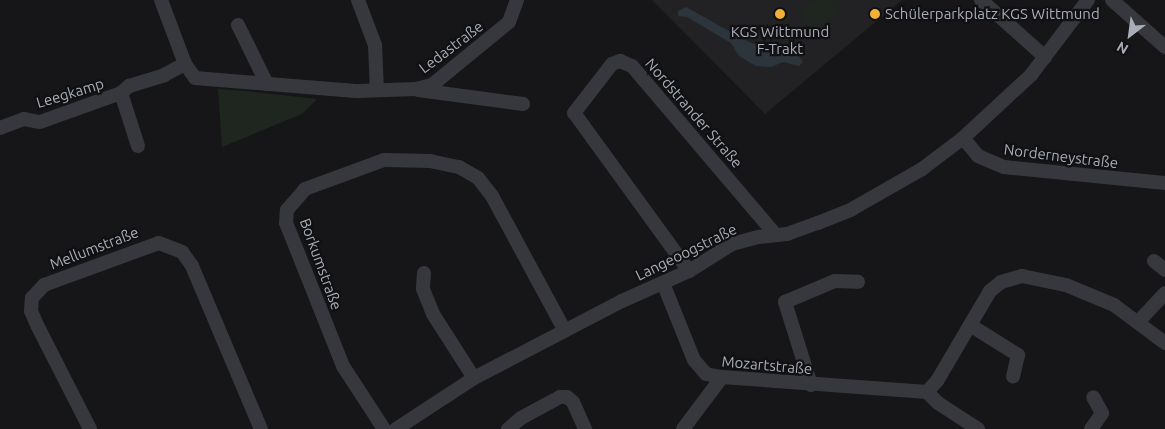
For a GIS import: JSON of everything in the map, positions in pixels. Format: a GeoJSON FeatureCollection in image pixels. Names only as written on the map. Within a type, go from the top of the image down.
{"type":"FeatureCollection","features":[{"type":"Feature","properties":{"kind":"street"},"geometry":{"type":"LineString","coordinates":[[161,0],[185,64]]}},
{"type":"Feature","properties":{"kind":"street"},"geometry":{"type":"LineString","coordinates":[[358,0],[375,45],[378,90]]}},
{"type":"Feature","properties":{"kind":"street","name":"Ledastraße"},"geometry":{"type":"LineString","coordinates":[[416,89],[432,85],[501,30],[514,14],[517,0]]}},
{"type":"Feature","properties":{"kind":"street"},"geometry":{"type":"LineString","coordinates":[[981,0],[1045,57]]}},
{"type":"Feature","properties":{"kind":"street","name":"Langeoogstraße"},"geometry":{"type":"LineString","coordinates":[[396,429],[474,378],[565,331],[689,271],[732,244],[799,231],[852,209],[922,169],[963,138],[1031,76],[1088,0]]}},
{"type":"Feature","properties":{"kind":"street"},"geometry":{"type":"LineString","coordinates":[[1112,0],[1165,47]]}},
{"type":"Feature","properties":{"kind":"street"},"geometry":{"type":"LineString","coordinates":[[238,26],[267,84]]}},
{"type":"Feature","properties":{"kind":"street","name":"Nordstrander Straße"},"geometry":{"type":"LineString","coordinates":[[689,271],[574,113],[612,64],[620,61],[632,66],[776,235]]}},
{"type":"Feature","properties":{"kind":"street","name":"Ledastraße"},"geometry":{"type":"LineString","coordinates":[[185,64],[196,78],[331,91],[416,89],[523,104]]}},
{"type":"Feature","properties":{"kind":"street","name":"Leegkamp"},"geometry":{"type":"LineString","coordinates":[[0,128],[24,119],[40,122],[121,93],[129,86],[185,64]]}},
{"type":"Feature","properties":{"kind":"street","name":"Leegkamp"},"geometry":{"type":"LineString","coordinates":[[121,93],[138,146]]}},
{"type":"Feature","properties":{"kind":"street","name":"Norderneystraße"},"geometry":{"type":"LineString","coordinates":[[963,138],[978,156],[1004,167],[1165,183]]}},
{"type":"Feature","properties":{"kind":"street","name":"Borkumstraße"},"geometry":{"type":"LineString","coordinates":[[384,429],[343,366],[286,223],[287,210],[294,198],[305,189],[384,160],[430,161],[459,167],[478,178],[492,196],[565,331]]}},
{"type":"Feature","properties":{"kind":"street","name":"Mellumstraße"},"geometry":{"type":"LineString","coordinates":[[90,429],[38,327],[31,311],[32,298],[44,285],[159,243],[182,252],[192,266],[261,429]]}},
{"type":"Feature","properties":{"kind":"street"},"geometry":{"type":"LineString","coordinates":[[1154,261],[1165,270]]}},
{"type":"Feature","properties":{"kind":"street"},"geometry":{"type":"LineString","coordinates":[[424,272],[423,289],[433,314],[474,378]]}},
{"type":"Feature","properties":{"kind":"street"},"geometry":{"type":"LineString","coordinates":[[978,429],[938,403],[927,392],[937,382],[990,291],[1001,282],[1022,276],[1066,285],[1125,310],[1165,343]]}},
{"type":"Feature","properties":{"kind":"street"},"geometry":{"type":"LineString","coordinates":[[810,385],[785,302],[835,281],[858,282]]}},
{"type":"Feature","properties":{"kind":"street","name":"Mozartstraße"},"geometry":{"type":"LineString","coordinates":[[663,283],[694,360],[706,374],[810,385],[927,392]]}},
{"type":"Feature","properties":{"kind":"street"},"geometry":{"type":"LineString","coordinates":[[1139,321],[1165,293]]}},
{"type":"Feature","properties":{"kind":"street"},"geometry":{"type":"LineString","coordinates":[[970,325],[1018,355],[1013,376]]}},
{"type":"Feature","properties":{"kind":"street"},"geometry":{"type":"LineString","coordinates":[[683,429],[722,377]]}},
{"type":"Feature","properties":{"kind":"street"},"geometry":{"type":"LineString","coordinates":[[508,429],[521,418],[560,397],[567,397],[573,402],[584,429]]}},
{"type":"Feature","properties":{"kind":"street"},"geometry":{"type":"LineString","coordinates":[[1091,429],[1102,413],[1093,397]]}},
{"type":"Feature","properties":{"kind":"shaded area"},"geometry":{"type":"Polygon","coordinates":[[[652,0],[902,0],[765,114],[652,0]]]}},
{"type":"Feature","properties":{"kind":"shaded area"},"geometry":{"type":"Polygon","coordinates":[[[822,0],[832,0],[839,15],[809,29],[801,10],[822,0]]]}},
{"type":"Feature","properties":{"kind":"shaded area"},"geometry":{"type":"Polygon","coordinates":[[[686,7],[747,41],[776,53],[798,55],[803,62],[799,66],[783,62],[771,67],[756,66],[739,56],[731,43],[687,17],[678,16],[678,11],[686,7]]]}},
{"type":"Feature","properties":{"kind":"shaded area"},"geometry":{"type":"Polygon","coordinates":[[[218,89],[317,99],[302,114],[222,147],[218,89]]]}},
{"type":"Feature","properties":{"kind":"place","name":"KGS Wittmund F-Trakt"},"geometry":{"type":"Point","coordinates":[780,14]}},
{"type":"Feature","properties":{"kind":"place","name":"Schülerparkplatz KGS Wittmund"},"geometry":{"type":"Point","coordinates":[875,14]}}]}
